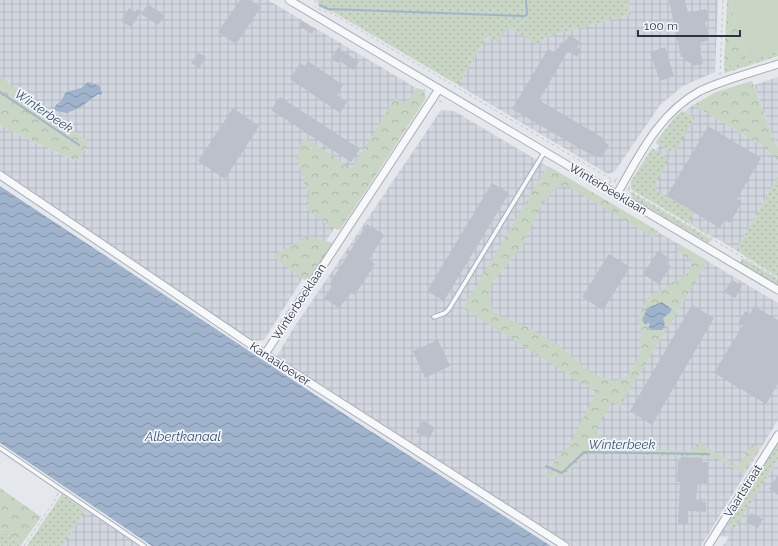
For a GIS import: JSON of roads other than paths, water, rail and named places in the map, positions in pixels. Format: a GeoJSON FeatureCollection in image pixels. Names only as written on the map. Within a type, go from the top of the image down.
{"type":"FeatureCollection","features":[{"type":"Feature","properties":{"kind":"street","name":"Winterbeeklaan"},"geometry":{"type":"LineString","coordinates":[[289,0],[778,290]]}},
{"type":"Feature","properties":{"kind":"street"},"geometry":{"type":"LineString","coordinates":[[617,194],[654,132],[682,103],[700,91],[778,64]]}},
{"type":"Feature","properties":{"kind":"street","name":"Winterbeeklaan"},"geometry":{"type":"LineString","coordinates":[[265,354],[439,89]]}},
{"type":"Feature","properties":{"kind":"street","name":"Kanaaloever"},"geometry":{"type":"LineString","coordinates":[[0,175],[265,354],[565,546]]}},
{"type":"Feature","properties":{"kind":"street","name":"Vaartstraat"},"geometry":{"type":"LineString","coordinates":[[708,546],[778,435]]}},
{"type":"Feature","properties":{"kind":"lane"},"geometry":{"type":"LineString","coordinates":[[434,317],[445,312],[449,308],[491,242],[545,151]]}},
{"type":"Feature","properties":{"kind":"lane"},"geometry":{"type":"LineString","coordinates":[[0,448],[144,546]]}},
{"type":"Feature","properties":{"kind":"water"},"geometry":{"type":"Polygon","coordinates":[[[88,82],[100,86],[102,93],[101,95],[98,94],[81,107],[67,113],[56,111],[54,108],[61,101],[66,92],[81,88],[88,82]]]}},
{"type":"Feature","properties":{"kind":"water","name":"Albertkanaal"},"geometry":{"type":"Polygon","coordinates":[[[0,186],[358,423],[551,546],[152,546],[0,443],[0,186]]]}},
{"type":"Feature","properties":{"kind":"water"},"geometry":{"type":"Polygon","coordinates":[[[662,302],[672,309],[670,313],[663,318],[665,324],[662,330],[651,330],[648,328],[650,325],[649,323],[645,324],[642,320],[647,308],[662,302]]]}},
{"type":"Feature","properties":{"kind":"waterway"},"geometry":{"type":"LineString","coordinates":[[320,5],[328,9],[525,16],[527,14],[526,0]]}},
{"type":"Feature","properties":{"kind":"waterway","name":"Winterbeek"},"geometry":{"type":"LineString","coordinates":[[0,92],[79,145]]}},
{"type":"Feature","properties":{"kind":"waterway","name":"Winterbeek"},"geometry":{"type":"LineString","coordinates":[[546,466],[562,473],[584,452],[709,454]]}}]}
